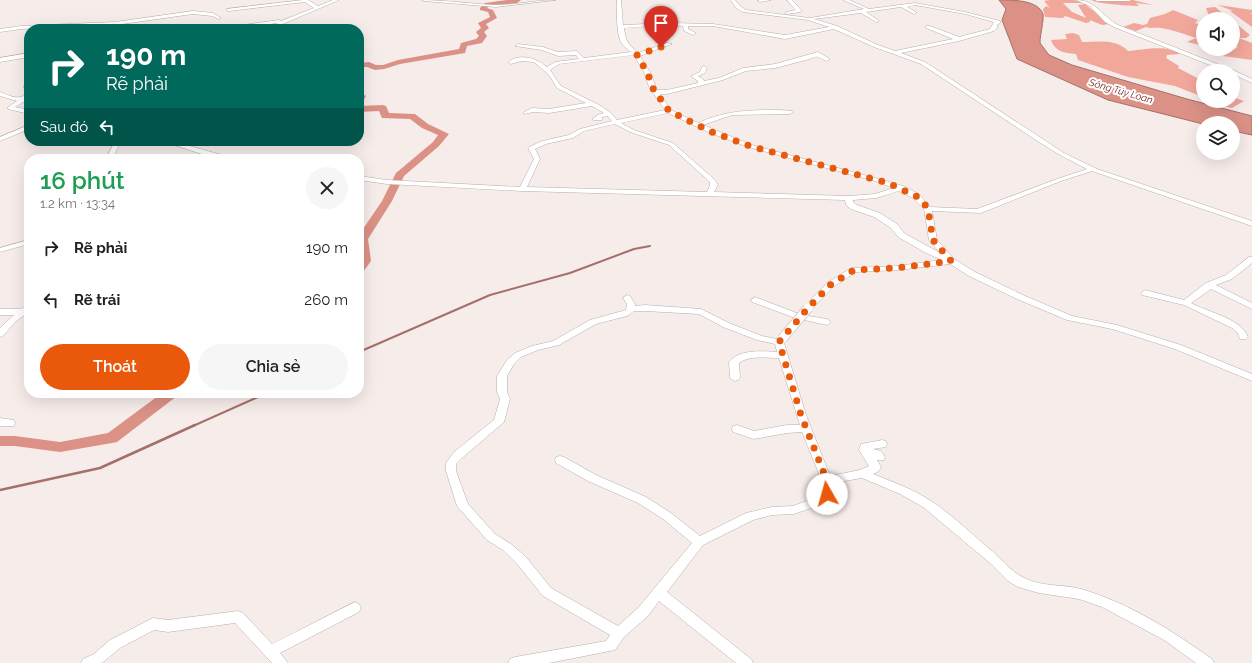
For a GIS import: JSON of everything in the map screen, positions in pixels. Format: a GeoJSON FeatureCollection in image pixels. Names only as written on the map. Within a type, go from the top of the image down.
{"type":"FeatureCollection","features":[{"type":"Feature","properties":{"kind":"street"},"geometry":{"type":"LineString","coordinates":[[279,24],[337,0]]}},
{"type":"Feature","properties":{"kind":"street"},"geometry":{"type":"LineString","coordinates":[[424,0],[489,6],[507,6],[554,0]]}},
{"type":"Feature","properties":{"kind":"street"},"geometry":{"type":"LineString","coordinates":[[618,0],[623,40],[626,46],[636,54],[648,74],[652,87],[669,111],[717,134],[750,146],[877,180],[900,188],[916,196],[928,209],[933,240],[950,260]]}},
{"type":"Feature","properties":{"kind":"street"},"geometry":{"type":"LineString","coordinates":[[760,2],[769,0]]}},
{"type":"Feature","properties":{"kind":"street"},"geometry":{"type":"LineString","coordinates":[[772,14],[799,11],[789,0]]}},
{"type":"Feature","properties":{"kind":"street"},"geometry":{"type":"LineString","coordinates":[[845,0],[868,10]]}},
{"type":"Feature","properties":{"kind":"street"},"geometry":{"type":"LineString","coordinates":[[1078,0],[1092,5],[1107,21],[1116,26],[1212,64]]}},
{"type":"Feature","properties":{"kind":"street"},"geometry":{"type":"LineString","coordinates":[[1097,0],[1129,0]]}},
{"type":"Feature","properties":{"kind":"street"},"geometry":{"type":"LineString","coordinates":[[229,10],[306,1],[317,8]]}},
{"type":"Feature","properties":{"kind":"street"},"geometry":{"type":"LineString","coordinates":[[734,1],[745,11],[809,19],[835,27],[894,53],[923,63],[1052,148],[1092,169],[1252,224]]}},
{"type":"Feature","properties":{"kind":"street"},"geometry":{"type":"LineString","coordinates":[[734,1],[743,3]]}},
{"type":"Feature","properties":{"kind":"street"},"geometry":{"type":"LineString","coordinates":[[889,2],[902,5],[914,13]]}},
{"type":"Feature","properties":{"kind":"street"},"geometry":{"type":"LineString","coordinates":[[809,19],[918,4],[965,13],[998,22],[994,25],[994,29],[959,39],[894,53]]}},
{"type":"Feature","properties":{"kind":"street"},"geometry":{"type":"LineString","coordinates":[[861,11],[876,21]]}},
{"type":"Feature","properties":{"kind":"street"},"geometry":{"type":"LineString","coordinates":[[105,24],[179,14],[208,13],[219,18]]}},
{"type":"Feature","properties":{"kind":"street"},"geometry":{"type":"LineString","coordinates":[[151,18],[158,24]]}},
{"type":"Feature","properties":{"kind":"street"},"geometry":{"type":"LineString","coordinates":[[213,20],[219,18]]}},
{"type":"Feature","properties":{"kind":"street"},"geometry":{"type":"LineString","coordinates":[[218,24],[221,19],[219,18]]}},
{"type":"Feature","properties":{"kind":"street"},"geometry":{"type":"LineString","coordinates":[[241,24],[288,20]]}},
{"type":"Feature","properties":{"kind":"street"},"geometry":{"type":"LineString","coordinates":[[621,27],[685,25],[717,26],[785,37],[835,27]]}},
{"type":"Feature","properties":{"kind":"street"},"geometry":{"type":"LineString","coordinates":[[685,25],[686,30],[693,33]]}},
{"type":"Feature","properties":{"kind":"street"},"geometry":{"type":"LineString","coordinates":[[0,31],[24,27]]}},
{"type":"Feature","properties":{"kind":"street"},"geometry":{"type":"LineString","coordinates":[[928,27],[959,39]]}},
{"type":"Feature","properties":{"kind":"street"},"geometry":{"type":"LineString","coordinates":[[546,70],[556,66],[557,63],[636,54],[669,44]]}},
{"type":"Feature","properties":{"kind":"street"},"geometry":{"type":"LineString","coordinates":[[518,46],[543,49],[558,54],[577,53],[582,59]]}},
{"type":"Feature","properties":{"kind":"street"},"geometry":{"type":"LineString","coordinates":[[655,92],[667,92],[721,79],[745,69],[775,66],[818,54],[827,59]]}},
{"type":"Feature","properties":{"kind":"street"},"geometry":{"type":"LineString","coordinates":[[1,60],[24,56]]}},
{"type":"Feature","properties":{"kind":"street"},"geometry":{"type":"LineString","coordinates":[[511,62],[521,59],[536,61],[546,70],[560,87],[608,114],[617,123],[638,134],[671,144],[713,181],[714,185],[710,193]]}},
{"type":"Feature","properties":{"kind":"street"},"geometry":{"type":"LineString","coordinates":[[701,83],[701,80],[694,76],[702,73],[704,68]]}},
{"type":"Feature","properties":{"kind":"street"},"geometry":{"type":"LineString","coordinates":[[1243,77],[1252,74]]}},
{"type":"Feature","properties":{"kind":"street"},"geometry":{"type":"LineString","coordinates":[[1240,76],[1252,80]]}},
{"type":"Feature","properties":{"kind":"street"},"geometry":{"type":"LineString","coordinates":[[0,94],[9,98],[23,100]]}},
{"type":"Feature","properties":{"kind":"street"},"geometry":{"type":"LineString","coordinates":[[23,100],[10,108],[24,111]]}},
{"type":"Feature","properties":{"kind":"street"},"geometry":{"type":"LineString","coordinates":[[526,112],[532,110],[546,112],[591,104]]}},
{"type":"Feature","properties":{"kind":"street"},"geometry":{"type":"LineString","coordinates":[[522,189],[537,159],[531,148],[544,142],[572,137],[582,130],[669,111]]}},
{"type":"Feature","properties":{"kind":"street"},"geometry":{"type":"LineString","coordinates":[[698,125],[722,114],[738,112],[790,112]]}},
{"type":"Feature","properties":{"kind":"street"},"geometry":{"type":"LineString","coordinates":[[595,119],[600,119],[599,116],[608,114]]}},
{"type":"Feature","properties":{"kind":"street"},"geometry":{"type":"LineString","coordinates":[[0,139],[24,129]]}},
{"type":"Feature","properties":{"kind":"street"},"geometry":{"type":"LineString","coordinates":[[181,146],[208,154]]}},
{"type":"Feature","properties":{"kind":"street"},"geometry":{"type":"LineString","coordinates":[[928,209],[978,211],[1092,169]]}},
{"type":"Feature","properties":{"kind":"street"},"geometry":{"type":"LineString","coordinates":[[364,179],[387,182],[522,189],[849,198],[876,196],[900,188]]}},
{"type":"Feature","properties":{"kind":"street"},"geometry":{"type":"LineString","coordinates":[[849,198],[849,203],[854,207],[877,214],[894,226],[901,235],[929,251],[950,260],[972,274],[1020,297],[1070,318],[1114,328],[1178,347],[1252,378]]}},
{"type":"Feature","properties":{"kind":"street"},"geometry":{"type":"LineString","coordinates":[[0,250],[24,243]]}},
{"type":"Feature","properties":{"kind":"street"},"geometry":{"type":"LineString","coordinates":[[1186,303],[1217,280],[1229,277],[1252,259]]}},
{"type":"Feature","properties":{"kind":"street"},"geometry":{"type":"LineString","coordinates":[[780,340],[830,285],[854,270],[897,268],[950,260]]}},
{"type":"Feature","properties":{"kind":"street"},"geometry":{"type":"LineString","coordinates":[[1209,286],[1252,306]]}},
{"type":"Feature","properties":{"kind":"street"},"geometry":{"type":"LineString","coordinates":[[1145,293],[1186,303],[1235,326],[1241,331],[1243,337]]}},
{"type":"Feature","properties":{"kind":"street"},"geometry":{"type":"LineString","coordinates":[[755,300],[801,316],[827,322]]}},
{"type":"Feature","properties":{"kind":"street"},"geometry":{"type":"LineString","coordinates":[[620,633],[547,592],[522,561],[507,547],[491,538],[463,506],[451,471],[451,463],[458,455],[499,422],[505,399],[502,392],[502,376],[510,362],[518,355],[535,348],[556,343],[593,322],[624,314],[628,304],[645,308],[701,312],[726,326],[760,338],[780,340]]}},
{"type":"Feature","properties":{"kind":"street"},"geometry":{"type":"LineString","coordinates":[[0,312],[24,311]]}},
{"type":"Feature","properties":{"kind":"street"},"geometry":{"type":"LineString","coordinates":[[0,334],[12,319],[24,312]]}},
{"type":"Feature","properties":{"kind":"street"},"geometry":{"type":"LineString","coordinates":[[515,663],[610,646],[620,633],[643,612],[699,542],[750,516],[772,511],[794,510],[813,503],[827,494],[827,481],[807,428],[780,340]]}},
{"type":"Feature","properties":{"kind":"street"},"geometry":{"type":"LineString","coordinates":[[735,378],[734,362],[738,358],[746,356],[784,355]]}},
{"type":"Feature","properties":{"kind":"street"},"geometry":{"type":"LineString","coordinates":[[737,429],[754,435],[787,429],[807,428]]}},
{"type":"Feature","properties":{"kind":"street"},"geometry":{"type":"LineString","coordinates":[[865,452],[865,448],[882,444]]}},
{"type":"Feature","properties":{"kind":"street"},"geometry":{"type":"LineString","coordinates":[[827,481],[832,478],[863,474],[876,467],[865,452]]}},
{"type":"Feature","properties":{"kind":"street"},"geometry":{"type":"LineString","coordinates":[[865,452],[877,454],[880,457]]}},
{"type":"Feature","properties":{"kind":"street"},"geometry":{"type":"LineString","coordinates":[[560,460],[592,478],[642,500],[667,516],[699,542]]}},
{"type":"Feature","properties":{"kind":"street"},"geometry":{"type":"LineString","coordinates":[[863,474],[904,491],[927,504],[994,559],[1012,577],[1022,583],[1039,588],[1079,594],[1106,602],[1168,636],[1208,663]]}},
{"type":"Feature","properties":{"kind":"street"},"geometry":{"type":"LineString","coordinates":[[659,593],[746,663]]}},
{"type":"Feature","properties":{"kind":"street"},"geometry":{"type":"LineString","coordinates":[[270,651],[355,608]]}},
{"type":"Feature","properties":{"kind":"street"},"geometry":{"type":"LineString","coordinates":[[88,663],[99,658],[115,644],[152,624],[168,626],[238,617],[281,663]]}},
{"type":"Feature","properties":{"kind":"shaded area"},"geometry":{"type":"Polygon","coordinates":[[[1074,0],[1083,3],[1063,3],[1072,12],[1086,18],[1078,5],[1085,4],[1110,24],[1102,25],[1090,20],[1090,22],[1086,23],[1065,16],[1063,18],[1045,17],[1043,9],[1046,6],[1050,8],[1044,1],[1074,0]]]}},
{"type":"Feature","properties":{"kind":"shaded area"},"geometry":{"type":"Polygon","coordinates":[[[1091,0],[1133,0],[1153,5],[1136,3],[1139,6],[1122,5],[1100,3],[1091,0]]]}},
{"type":"Feature","properties":{"kind":"shaded area"},"geometry":{"type":"Polygon","coordinates":[[[1218,5],[1252,10],[1252,13],[1250,13],[1252,14],[1252,27],[1240,18],[1240,12],[1230,11],[1233,11],[1218,5]]]}},
{"type":"Feature","properties":{"kind":"shaded area"},"geometry":{"type":"Polygon","coordinates":[[[1215,7],[1221,12],[1207,12],[1206,8],[1215,7]]]}},
{"type":"Feature","properties":{"kind":"shaded area"},"geometry":{"type":"Polygon","coordinates":[[[1173,10],[1196,19],[1196,38],[1159,28],[1146,27],[1136,31],[1123,27],[1134,23],[1143,25],[1147,24],[1150,18],[1173,10]]]}},
{"type":"Feature","properties":{"kind":"shaded area"},"geometry":{"type":"Polygon","coordinates":[[[1240,27],[1250,35],[1246,38],[1240,38],[1240,27]]]}},
{"type":"Feature","properties":{"kind":"shaded area"},"geometry":{"type":"Polygon","coordinates":[[[1073,33],[1079,35],[1082,42],[1112,42],[1128,51],[1162,48],[1175,51],[1180,54],[1167,55],[1166,58],[1179,66],[1178,68],[1196,77],[1196,94],[1175,86],[1128,77],[1078,60],[1076,54],[1061,51],[1055,47],[1051,40],[1067,39],[1065,34],[1073,33]]]}},
{"type":"Feature","properties":{"kind":"shaded area"},"geometry":{"type":"Polygon","coordinates":[[[1196,38],[1196,44],[1187,42],[1196,38]]]}},
{"type":"Feature","properties":{"kind":"shaded area"},"geometry":{"type":"Polygon","coordinates":[[[1240,38],[1252,43],[1252,60],[1223,56],[1240,56],[1240,38]]]}},
{"type":"Feature","properties":{"kind":"water","name":"Sông Túy Loan"},"geometry":{"type":"Polygon","coordinates":[[[999,0],[1012,0],[1031,3],[1040,9],[1043,17],[1040,43],[1049,55],[1072,65],[1196,101],[1196,108],[1221,108],[1252,116],[1252,135],[1240,132],[1240,116],[1196,116],[1196,122],[1108,100],[1017,59],[1002,20],[1006,9],[999,0]]]}},
{"type":"Feature","properties":{"kind":"waterway"},"geometry":{"type":"LineString","coordinates":[[364,64],[369,64],[375,68],[384,67],[398,62],[462,51],[464,45],[479,41],[483,36],[480,32],[485,28],[482,23],[494,18],[491,11],[482,9],[487,4],[518,0]]}},
{"type":"Feature","properties":{"kind":"waterway"},"geometry":{"type":"LineString","coordinates":[[364,109],[383,108],[385,116],[412,116],[425,126],[444,134],[436,144],[400,175],[387,201],[364,236]]}},
{"type":"Feature","properties":{"kind":"waterway"},"geometry":{"type":"LineString","coordinates":[[364,350],[490,295],[570,273],[634,249],[650,246]]}},
{"type":"Feature","properties":{"kind":"waterway"},"geometry":{"type":"LineString","coordinates":[[364,254],[364,262]]}},
{"type":"Feature","properties":{"kind":"waterway"},"geometry":{"type":"LineString","coordinates":[[0,441],[15,441],[60,447],[112,438],[165,398]]}},
{"type":"Feature","properties":{"kind":"waterway"},"geometry":{"type":"LineString","coordinates":[[193,426],[256,398]]}},
{"type":"Feature","properties":{"kind":"waterway"},"geometry":{"type":"LineString","coordinates":[[0,490],[100,468],[195,425]]}},
{"type":"Feature","properties":{"kind":"route"},"geometry":{"type":"LineString","coordinates":[[661,47],[648,50],[637,55],[648,74],[652,87],[669,111],[712,132],[750,146],[888,183],[916,196],[928,209],[933,240],[951,261],[897,268],[854,270],[830,285],[779,342],[801,415],[827,481],[827,494]]}}]}
